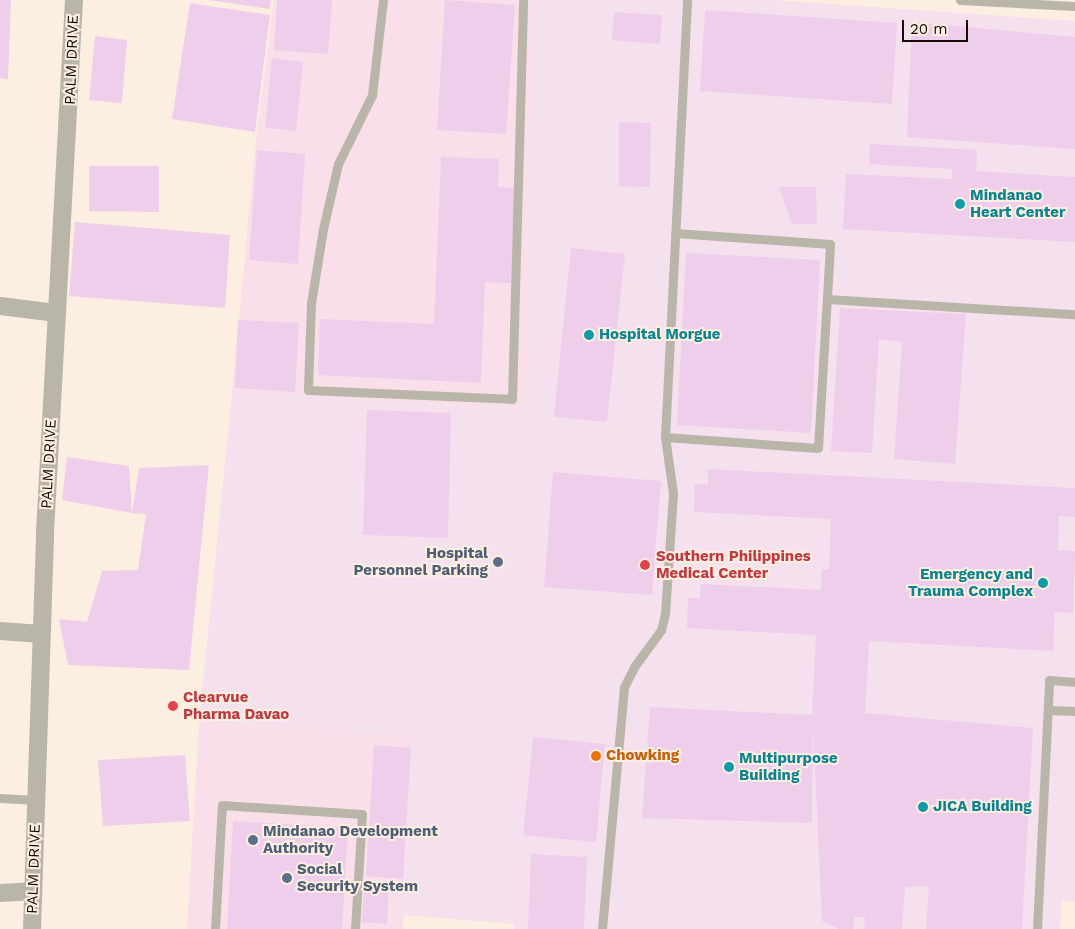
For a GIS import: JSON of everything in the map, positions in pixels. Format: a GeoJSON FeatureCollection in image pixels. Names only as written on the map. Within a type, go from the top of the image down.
{"type":"FeatureCollection","features":[{"type":"Feature","properties":{"kind":"street","name":"PALM DRIVE"},"geometry":{"type":"LineString","coordinates":[[32,929],[41,634],[74,0]]}},
{"type":"Feature","properties":{"kind":"street"},"geometry":{"type":"LineString","coordinates":[[0,306],[57,313]]}},
{"type":"Feature","properties":{"kind":"street"},"geometry":{"type":"LineString","coordinates":[[0,631],[41,634]]}},
{"type":"Feature","properties":{"kind":"street"},"geometry":{"type":"LineString","coordinates":[[0,893],[33,891]]}},
{"type":"Feature","properties":{"kind":"lane"},"geometry":{"type":"LineString","coordinates":[[383,0],[372,94],[338,164],[323,228],[311,302],[308,390],[512,399],[523,0]]}},
{"type":"Feature","properties":{"kind":"lane"},"geometry":{"type":"LineString","coordinates":[[602,929],[624,687],[634,667],[661,630],[665,614],[673,493],[665,437],[688,0]]}},
{"type":"Feature","properties":{"kind":"lane"},"geometry":{"type":"LineString","coordinates":[[960,0],[1075,6]]}},
{"type":"Feature","properties":{"kind":"lane"},"geometry":{"type":"LineString","coordinates":[[665,437],[818,448],[830,244],[675,233]]}},
{"type":"Feature","properties":{"kind":"lane"},"geometry":{"type":"LineString","coordinates":[[827,299],[1075,314]]}},
{"type":"Feature","properties":{"kind":"lane"},"geometry":{"type":"LineString","coordinates":[[1037,929],[1049,680],[1075,682]]}},
{"type":"Feature","properties":{"kind":"lane"},"geometry":{"type":"LineString","coordinates":[[1048,710],[1075,711]]}},
{"type":"Feature","properties":{"kind":"lane"},"geometry":{"type":"LineString","coordinates":[[0,798],[36,800]]}},
{"type":"Feature","properties":{"kind":"lane"},"geometry":{"type":"LineString","coordinates":[[215,929],[222,805],[362,814],[355,929]]}},
{"type":"Feature","properties":{"kind":"shaded area"},"geometry":{"type":"Polygon","coordinates":[[[274,0],[536,0],[526,409],[232,392],[256,139],[274,0]]]}},
{"type":"Feature","properties":{"kind":"shaded area","name":"Southern Philippines Medical Center"},"geometry":{"type":"Polygon","coordinates":[[[536,0],[773,0],[1075,21],[1075,902],[1062,901],[1060,929],[514,929],[514,924],[404,915],[412,735],[199,722],[232,392],[526,409],[536,0]]]}},
{"type":"Feature","properties":{"kind":"shaded area"},"geometry":{"type":"Polygon","coordinates":[[[199,722],[413,735],[403,929],[187,929],[199,722]]]}},
{"type":"Feature","properties":{"kind":"building"},"geometry":{"type":"Polygon","coordinates":[[[0,0],[11,0],[8,79],[0,78],[0,0]]]}},
{"type":"Feature","properties":{"kind":"building"},"geometry":{"type":"Polygon","coordinates":[[[208,0],[271,0],[270,9],[208,0]]]}},
{"type":"Feature","properties":{"kind":"building"},"geometry":{"type":"Polygon","coordinates":[[[277,0],[332,0],[328,54],[274,50],[277,0]]]}},
{"type":"Feature","properties":{"kind":"building"},"geometry":{"type":"Polygon","coordinates":[[[445,0],[515,5],[506,134],[437,130],[445,0]]]}},
{"type":"Feature","properties":{"kind":"building"},"geometry":{"type":"Polygon","coordinates":[[[190,3],[270,15],[255,132],[172,119],[190,3]]]}},
{"type":"Feature","properties":{"kind":"building"},"geometry":{"type":"Polygon","coordinates":[[[705,10],[897,23],[892,104],[700,91],[705,10]]]}},
{"type":"Feature","properties":{"kind":"building"},"geometry":{"type":"Polygon","coordinates":[[[614,12],[662,15],[660,44],[612,40],[614,12]]]}},
{"type":"Feature","properties":{"kind":"building"},"geometry":{"type":"Polygon","coordinates":[[[912,22],[1075,37],[1075,149],[907,137],[912,22]]]}},
{"type":"Feature","properties":{"kind":"building"},"geometry":{"type":"Polygon","coordinates":[[[95,36],[127,40],[122,103],[89,100],[95,36]]]}},
{"type":"Feature","properties":{"kind":"building"},"geometry":{"type":"Polygon","coordinates":[[[272,58],[303,62],[296,131],[265,128],[272,58]]]}},
{"type":"Feature","properties":{"kind":"building"},"geometry":{"type":"Polygon","coordinates":[[[619,122],[651,123],[650,187],[619,186],[619,122]]]}},
{"type":"Feature","properties":{"kind":"building","name":"Mindanao Heart Center"},"geometry":{"type":"Polygon","coordinates":[[[870,144],[977,150],[976,171],[1075,177],[1075,242],[843,229],[846,174],[952,179],[952,169],[869,164],[870,144]]]}},
{"type":"Feature","properties":{"kind":"building"},"geometry":{"type":"Polygon","coordinates":[[[257,150],[305,154],[298,264],[249,260],[257,150]]]}},
{"type":"Feature","properties":{"kind":"building"},"geometry":{"type":"Polygon","coordinates":[[[441,157],[499,159],[498,187],[515,188],[511,283],[485,282],[481,383],[318,375],[320,319],[434,324],[441,157]]]}},
{"type":"Feature","properties":{"kind":"building"},"geometry":{"type":"Polygon","coordinates":[[[89,166],[159,166],[159,212],[89,211],[89,166]]]}},
{"type":"Feature","properties":{"kind":"building"},"geometry":{"type":"Polygon","coordinates":[[[779,187],[816,187],[817,224],[792,224],[779,187]]]}},
{"type":"Feature","properties":{"kind":"building"},"geometry":{"type":"Polygon","coordinates":[[[75,222],[230,235],[225,308],[69,296],[75,222]]]}},
{"type":"Feature","properties":{"kind":"building","name":"Hospital Morgue"},"geometry":{"type":"Polygon","coordinates":[[[571,248],[625,254],[607,422],[554,417],[571,248]]]}},
{"type":"Feature","properties":{"kind":"building"},"geometry":{"type":"Polygon","coordinates":[[[686,253],[820,260],[811,433],[677,425],[686,253]]]}},
{"type":"Feature","properties":{"kind":"building"},"geometry":{"type":"Polygon","coordinates":[[[840,308],[966,314],[955,464],[894,459],[902,342],[879,339],[872,453],[831,451],[840,308]]]}},
{"type":"Feature","properties":{"kind":"building"},"geometry":{"type":"Polygon","coordinates":[[[238,320],[299,323],[295,392],[235,388],[238,320]]]}},
{"type":"Feature","properties":{"kind":"building"},"geometry":{"type":"Polygon","coordinates":[[[367,410],[451,413],[448,538],[363,535],[367,410]]]}},
{"type":"Feature","properties":{"kind":"building"},"geometry":{"type":"Polygon","coordinates":[[[67,457],[129,466],[132,513],[62,500],[67,457]]]}},
{"type":"Feature","properties":{"kind":"building"},"geometry":{"type":"Polygon","coordinates":[[[209,465],[189,670],[68,665],[59,619],[87,622],[102,571],[138,570],[146,514],[132,513],[139,468],[209,465]]]}},
{"type":"Feature","properties":{"kind":"building"},"geometry":{"type":"Polygon","coordinates":[[[708,469],[1075,488],[1075,517],[1059,516],[1058,550],[1075,551],[1073,613],[1055,612],[1053,651],[869,641],[865,713],[1033,728],[1022,929],[926,929],[929,886],[905,887],[902,929],[864,929],[865,917],[854,917],[853,929],[839,929],[822,921],[813,725],[812,823],[642,818],[650,707],[812,715],[816,635],[687,628],[688,598],[700,598],[701,584],[821,590],[822,569],[829,570],[831,519],[694,512],[695,484],[708,485],[708,469]]]}},
{"type":"Feature","properties":{"kind":"building"},"geometry":{"type":"Polygon","coordinates":[[[553,472],[661,481],[652,595],[544,587],[553,472]]]}},
{"type":"Feature","properties":{"kind":"building"},"geometry":{"type":"Polygon","coordinates":[[[533,737],[605,744],[596,842],[523,835],[533,737]]]}},
{"type":"Feature","properties":{"kind":"building"},"geometry":{"type":"Polygon","coordinates":[[[374,745],[411,748],[403,879],[366,876],[374,745]]]}},
{"type":"Feature","properties":{"kind":"building"},"geometry":{"type":"Polygon","coordinates":[[[185,755],[190,821],[103,826],[98,760],[185,755]]]}},
{"type":"Feature","properties":{"kind":"building","name":"Social Security System"},"geometry":{"type":"Polygon","coordinates":[[[233,821],[348,828],[342,929],[227,929],[233,821]]]}},
{"type":"Feature","properties":{"kind":"building"},"geometry":{"type":"Polygon","coordinates":[[[531,854],[587,857],[584,929],[528,929],[531,854]]]}},
{"type":"Feature","properties":{"kind":"building"},"geometry":{"type":"Polygon","coordinates":[[[364,886],[389,887],[387,924],[362,922],[364,886]]]}},
{"type":"Feature","properties":{"kind":"place","name":"Mindanao Heart Center"},"geometry":{"type":"Point","coordinates":[960,204]}},
{"type":"Feature","properties":{"kind":"place","name":"Hospital Morgue"},"geometry":{"type":"Point","coordinates":[589,335]}},
{"type":"Feature","properties":{"kind":"place","name":"Hospital Personnel Parking"},"geometry":{"type":"Point","coordinates":[498,562]}},
{"type":"Feature","properties":{"kind":"place","name":"Southern Philippines Medical Center"},"geometry":{"type":"Point","coordinates":[645,565]}},
{"type":"Feature","properties":{"kind":"place","name":"Emergency and Trauma Complex"},"geometry":{"type":"Point","coordinates":[1043,583]}},
{"type":"Feature","properties":{"kind":"place","name":"Clearvue Pharma Davao"},"geometry":{"type":"Point","coordinates":[173,706]}},
{"type":"Feature","properties":{"kind":"place","name":"Chowking"},"geometry":{"type":"Point","coordinates":[596,756]}},
{"type":"Feature","properties":{"kind":"place","name":"Multipurpose Building"},"geometry":{"type":"Point","coordinates":[729,767]}},
{"type":"Feature","properties":{"kind":"place","name":"JICA Building"},"geometry":{"type":"Point","coordinates":[923,807]}},
{"type":"Feature","properties":{"kind":"place","name":"Mindanao Development Authority"},"geometry":{"type":"Point","coordinates":[253,840]}},
{"type":"Feature","properties":{"kind":"place","name":"Social Security System"},"geometry":{"type":"Point","coordinates":[287,878]}}]}
